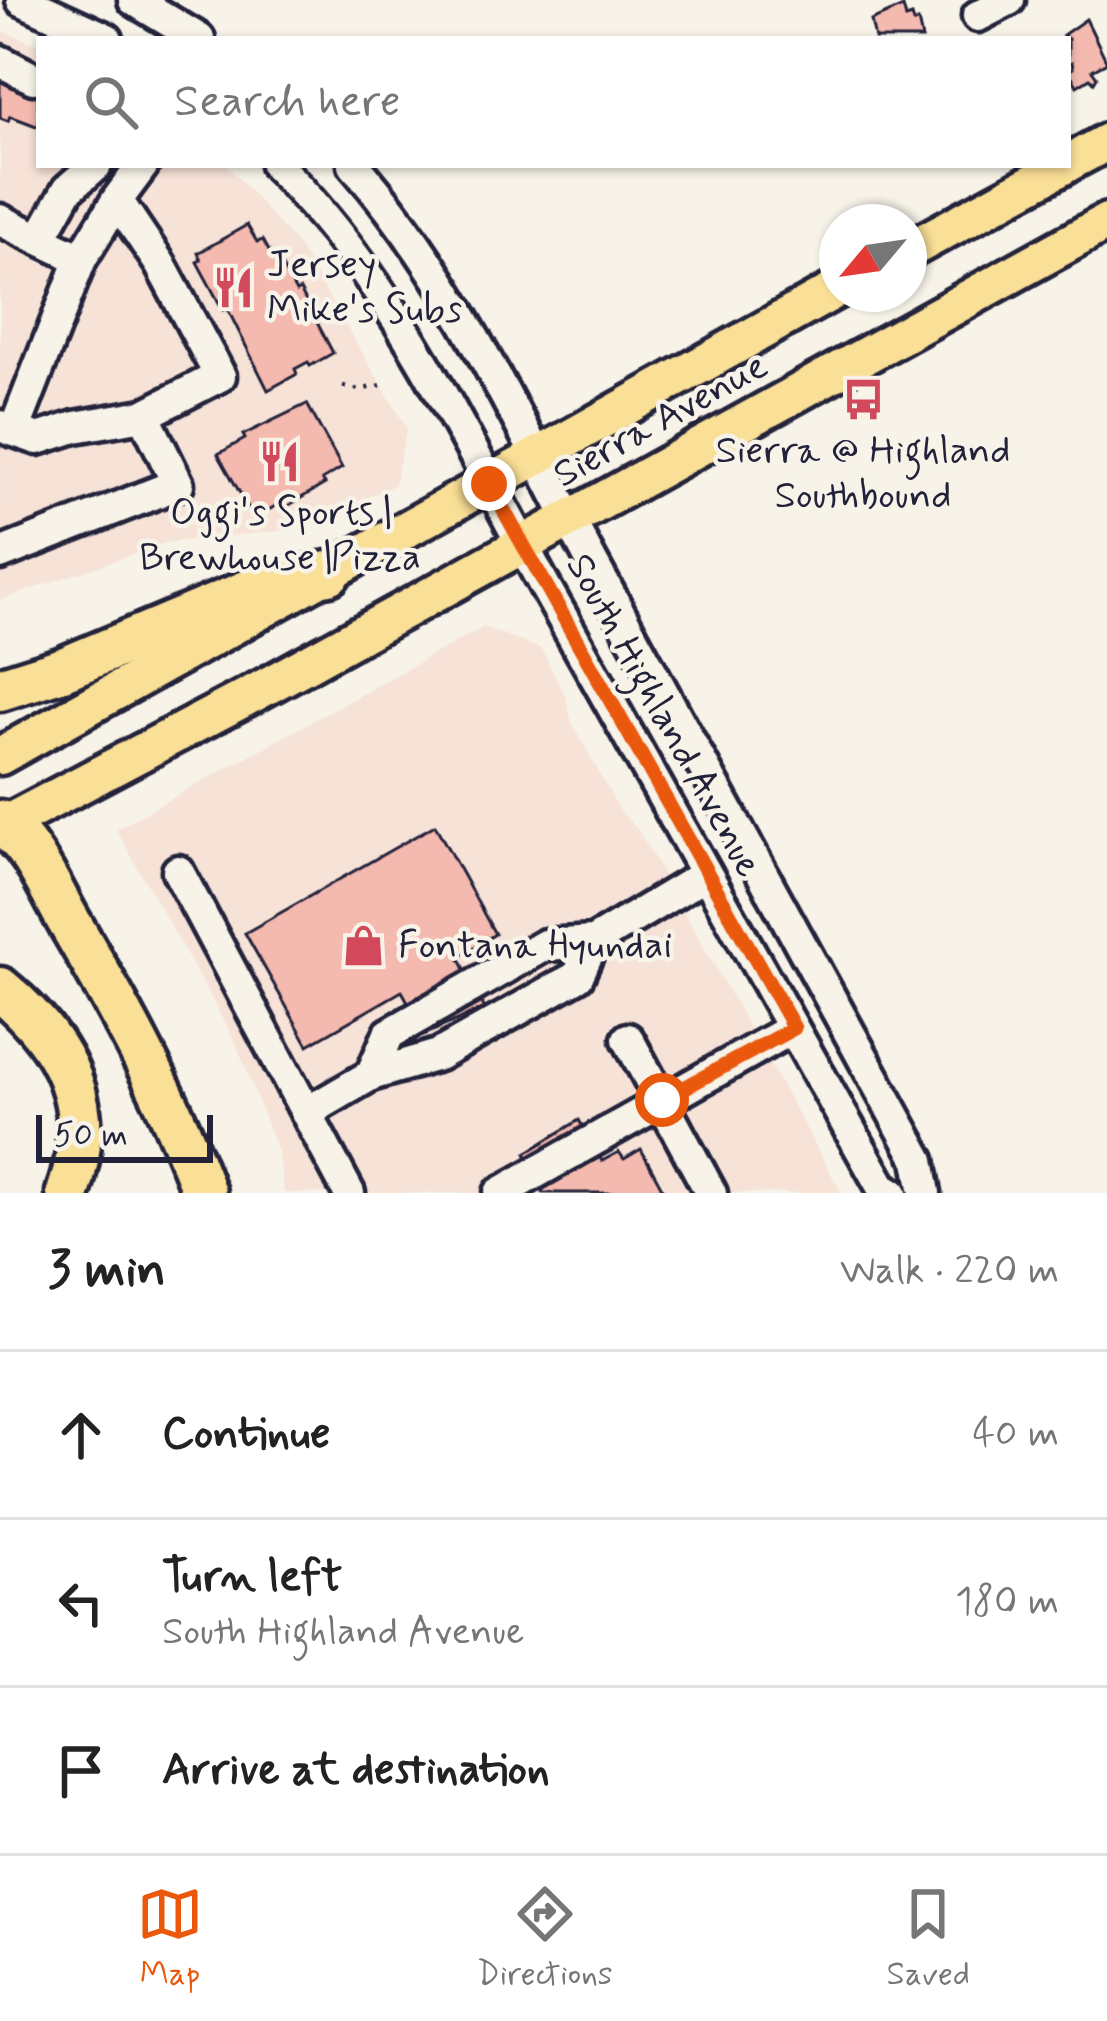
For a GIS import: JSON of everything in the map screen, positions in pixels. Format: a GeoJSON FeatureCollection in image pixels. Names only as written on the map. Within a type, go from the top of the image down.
{"type":"FeatureCollection","features":[{"type":"Feature","properties":{"kind":"highway"},"geometry":{"type":"LineString","coordinates":[[0,689],[63,669],[268,583],[329,573]]}},
{"type":"Feature","properties":{"kind":"highway"},"geometry":{"type":"LineString","coordinates":[[2,824],[34,860],[143,1051],[175,1116],[204,1193]]}},
{"type":"Feature","properties":{"kind":"highway"},"geometry":{"type":"LineString","coordinates":[[0,989],[30,1014],[61,1054],[77,1096],[80,1146],[68,1193]]}},
{"type":"Feature","properties":{"kind":"main road"},"geometry":{"type":"LineString","coordinates":[[1071,161],[1107,142]]}},
{"type":"Feature","properties":{"kind":"main road"},"geometry":{"type":"LineString","coordinates":[[927,240],[1059,168]]}},
{"type":"Feature","properties":{"kind":"main road","name":"Sierra Avenue"},"geometry":{"type":"LineString","coordinates":[[2,824],[523,546],[1107,222]]}},
{"type":"Feature","properties":{"kind":"main road","name":"Sierra Avenue"},"geometry":{"type":"LineString","coordinates":[[0,756],[819,299]]}},
{"type":"Feature","properties":{"kind":"street"},"geometry":{"type":"LineString","coordinates":[[22,0],[100,36]]}},
{"type":"Feature","properties":{"kind":"street"},"geometry":{"type":"LineString","coordinates":[[134,0],[194,36]]}},
{"type":"Feature","properties":{"kind":"street"},"geometry":{"type":"LineString","coordinates":[[978,16],[1009,0]]}},
{"type":"Feature","properties":{"kind":"street"},"geometry":{"type":"LineString","coordinates":[[0,61],[33,78]]}},
{"type":"Feature","properties":{"kind":"street"},"geometry":{"type":"LineString","coordinates":[[40,239],[68,189],[92,168]]}},
{"type":"Feature","properties":{"kind":"street"},"geometry":{"type":"LineString","coordinates":[[117,200],[160,264],[220,376],[143,415],[75,427],[38,440],[7,429],[81,259],[117,200],[140,168]]}},
{"type":"Feature","properties":{"kind":"street","name":"South Highland Avenue"},"geometry":{"type":"LineString","coordinates":[[278,168],[341,234],[414,344],[882,1187],[892,1193]]}},
{"type":"Feature","properties":{"kind":"street","name":"South Highland Avenue"},"geometry":{"type":"LineString","coordinates":[[357,168],[437,273],[919,1160],[926,1193]]}},
{"type":"Feature","properties":{"kind":"street"},"geometry":{"type":"LineString","coordinates":[[0,220],[81,259]]}},
{"type":"Feature","properties":{"kind":"street"},"geometry":{"type":"LineString","coordinates":[[0,554],[178,484],[143,415]]}},
{"type":"Feature","properties":{"kind":"street"},"geometry":{"type":"LineString","coordinates":[[178,871],[349,1193]]}},
{"type":"Feature","properties":{"kind":"street"},"geometry":{"type":"LineString","coordinates":[[371,1075],[389,1034],[545,945],[593,942],[706,874]]}},
{"type":"Feature","properties":{"kind":"street"},"geometry":{"type":"LineString","coordinates":[[306,1113],[371,1075],[438,1055],[578,976],[593,942]]}},
{"type":"Feature","properties":{"kind":"street"},"geometry":{"type":"LineString","coordinates":[[500,1193],[794,1028]]}},
{"type":"Feature","properties":{"kind":"street"},"geometry":{"type":"LineString","coordinates":[[628,1039],[712,1193]]}},
{"type":"Feature","properties":{"kind":"path"},"geometry":{"type":"LineString","coordinates":[[343,386],[359,390],[387,384]]}},
{"type":"Feature","properties":{"kind":"shaded area"},"geometry":{"type":"Polygon","coordinates":[[[0,30],[36,44],[36,168],[230,168],[299,247],[407,428],[394,485],[298,529],[168,542],[0,600],[0,30]]]}},
{"type":"Feature","properties":{"kind":"shaded area"},"geometry":{"type":"Polygon","coordinates":[[[483,627],[541,649],[566,697],[572,723],[619,810],[638,830],[842,1193],[284,1193],[277,1151],[236,1043],[116,829],[483,627]]]}},
{"type":"Feature","properties":{"kind":"building"},"geometry":{"type":"Polygon","coordinates":[[[903,7],[906,18],[918,21],[921,36],[874,36],[871,21],[903,7]]]}},
{"type":"Feature","properties":{"kind":"building"},"geometry":{"type":"Polygon","coordinates":[[[1086,19],[1107,62],[1092,70],[1097,77],[1094,82],[1090,78],[1077,86],[1071,75],[1071,36],[1063,35],[1086,19]]]}},
{"type":"Feature","properties":{"kind":"building"},"geometry":{"type":"Polygon","coordinates":[[[36,72],[36,126],[10,116],[8,121],[0,118],[0,80],[27,92],[36,72]]]}},
{"type":"Feature","properties":{"kind":"building"},"geometry":{"type":"Polygon","coordinates":[[[247,225],[257,242],[263,240],[278,260],[296,292],[300,290],[333,353],[295,369],[297,374],[268,390],[227,308],[223,310],[197,262],[201,260],[198,253],[247,225]]]}},
{"type":"Feature","properties":{"kind":"building","name":"Oggi's Sports | Brewhouse |Pizza"},"geometry":{"type":"Polygon","coordinates":[[[307,404],[342,468],[284,508],[281,503],[254,518],[218,454],[245,439],[243,435],[307,404]]]}},
{"type":"Feature","properties":{"kind":"building","name":"Fontana Hyundai"},"geometry":{"type":"Polygon","coordinates":[[[435,825],[495,934],[459,957],[484,1008],[426,1034],[402,991],[308,1045],[245,933],[435,825]]]}},
{"type":"Feature","properties":{"kind":"building"},"geometry":{"type":"Polygon","coordinates":[[[579,1120],[602,1161],[619,1152],[624,1159],[641,1149],[665,1193],[543,1193],[526,1153],[579,1120]]]}},
{"type":"Feature","properties":{"kind":"place","name":"Jersey Mike's Subs"},"geometry":{"type":"Point","coordinates":[233,287]}},
{"type":"Feature","properties":{"kind":"place","name":"Sierra @ Highland Southbound"},"geometry":{"type":"Point","coordinates":[863,399]}},
{"type":"Feature","properties":{"kind":"place","name":"Oggi's Sports | Brewhouse |Pizza"},"geometry":{"type":"Point","coordinates":[280,461]}},
{"type":"Feature","properties":{"kind":"place","name":"Fontana Hyundai"},"geometry":{"type":"Point","coordinates":[364,946]}},
{"type":"Feature","properties":{"kind":"route"},"geometry":{"type":"LineString","coordinates":[[489,484],[794,1028],[662,1100]]}}]}
